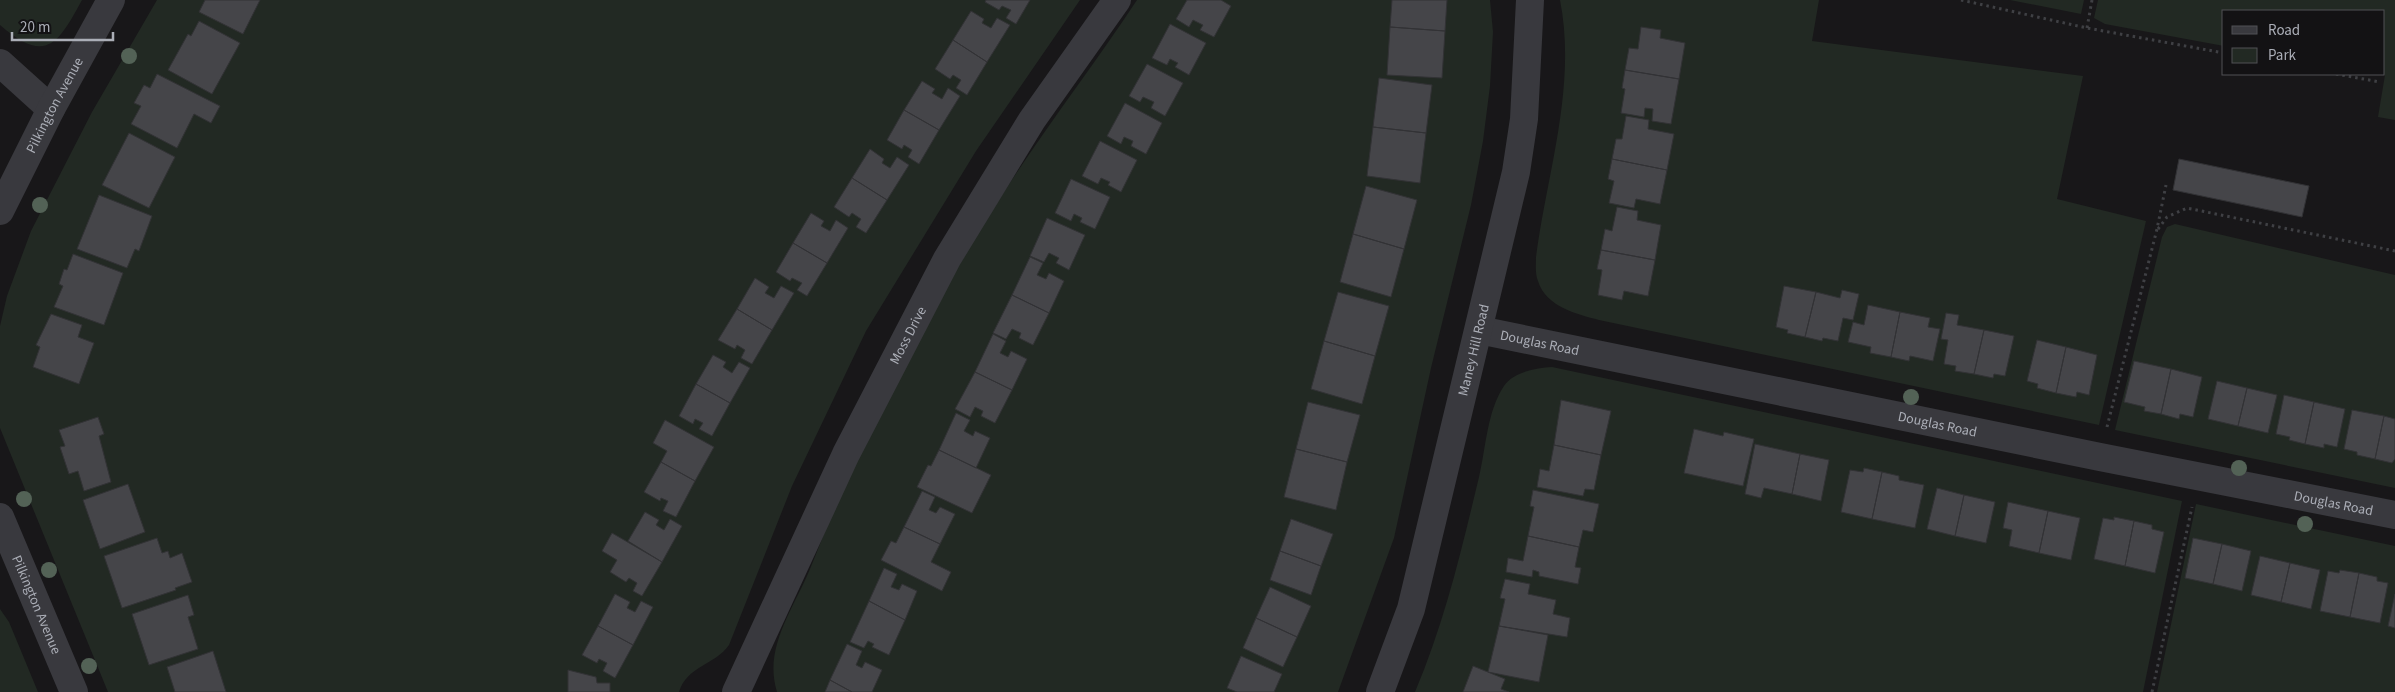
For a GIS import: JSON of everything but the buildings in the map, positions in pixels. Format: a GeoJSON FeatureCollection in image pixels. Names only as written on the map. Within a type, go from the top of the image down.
{"type":"FeatureCollection","features":[{"type":"Feature","properties":{"kind":"street","name":"Pilkington Avenue"},"geometry":{"type":"LineString","coordinates":[[0,211],[50,109],[111,0]]}},
{"type":"Feature","properties":{"kind":"street","name":"Moss Drive"},"geometry":{"type":"LineString","coordinates":[[736,692],[846,454],[947,259],[1032,120],[1116,0]]}},
{"type":"Feature","properties":{"kind":"street","name":"Maney Hill Road"},"geometry":{"type":"LineString","coordinates":[[1380,692],[1411,609],[1479,330],[1517,163],[1524,119],[1530,0]]}},
{"type":"Feature","properties":{"kind":"street"},"geometry":{"type":"LineString","coordinates":[[0,63],[50,109]]}},
{"type":"Feature","properties":{"kind":"street","name":"Douglas Road"},"geometry":{"type":"LineString","coordinates":[[1479,330],[2100,457],[2395,515]]}},
{"type":"Feature","properties":{"kind":"street","name":"Pilkington Avenue"},"geometry":{"type":"LineString","coordinates":[[0,517],[74,692]]}},
{"type":"Feature","properties":{"kind":"path"},"geometry":{"type":"LineString","coordinates":[[1960,0],[2087,28],[2222,53]]}},
{"type":"Feature","properties":{"kind":"path"},"geometry":{"type":"LineString","coordinates":[[2087,28],[2092,0]]}},
{"type":"Feature","properties":{"kind":"path"},"geometry":{"type":"LineString","coordinates":[[2342,75],[2380,82]]}},
{"type":"Feature","properties":{"kind":"path"},"geometry":{"type":"LineString","coordinates":[[2100,457],[2157,229],[2166,185]]}},
{"type":"Feature","properties":{"kind":"path"},"geometry":{"type":"LineString","coordinates":[[2157,229],[2167,217],[2187,208],[2395,251]]}},
{"type":"Feature","properties":{"kind":"path"},"geometry":{"type":"LineString","coordinates":[[2152,692],[2198,476]]}},
{"type":"Feature","properties":{"kind":"green space"},"geometry":{"type":"Polygon","coordinates":[[[0,0],[82,0],[58,38],[49,44],[40,46],[29,44],[0,25],[0,0]]]}},
{"type":"Feature","properties":{"kind":"green space"},"geometry":{"type":"Polygon","coordinates":[[[157,0],[1080,0],[976,151],[866,331],[792,486],[729,645],[723,652],[688,676],[679,692],[108,692],[0,428],[0,326],[7,296],[31,231],[92,112],[157,0]]]}},
{"type":"Feature","properties":{"kind":"green space"},"geometry":{"type":"Polygon","coordinates":[[[1137,0],[1490,0],[1493,32],[1490,86],[1483,141],[1471,205],[1431,368],[1394,538],[1338,692],[777,692],[774,660],[782,629],[810,569],[840,496],[896,379],[937,303],[1004,192],[1137,0]]]}},
{"type":"Feature","properties":{"kind":"green space"},"geometry":{"type":"Polygon","coordinates":[[[1560,0],[1819,0],[1812,41],[2083,76],[2057,199],[2146,221],[2099,425],[1599,320],[1572,312],[1555,303],[1542,290],[1537,278],[1536,257],[1563,97],[1565,65],[1564,32],[1560,0]]]}},
{"type":"Feature","properties":{"kind":"green space"},"geometry":{"type":"Polygon","coordinates":[[[2010,0],[2084,0],[2081,14],[2010,0]]]}},
{"type":"Feature","properties":{"kind":"green space"},"geometry":{"type":"Polygon","coordinates":[[[2098,0],[2395,0],[2395,120],[2378,117],[2385,75],[2385,10],[2222,10],[2222,46],[2105,24],[2094,18],[2098,0]]]}},
{"type":"Feature","properties":{"kind":"green space"},"geometry":{"type":"Polygon","coordinates":[[[2175,224],[2395,275],[2395,488],[2115,430],[2162,237],[2167,227],[2175,224]]]}},
{"type":"Feature","properties":{"kind":"green space"},"geometry":{"type":"Polygon","coordinates":[[[1552,367],[2182,501],[2143,692],[1415,692],[1452,586],[1479,477],[1490,418],[1498,396],[1513,377],[1539,368],[1552,367]]]}},
{"type":"Feature","properties":{"kind":"green space"},"geometry":{"type":"Polygon","coordinates":[[[2196,504],[2395,546],[2395,692],[2157,692],[2196,504]]]}},
{"type":"Feature","properties":{"kind":"green space"},"geometry":{"type":"Polygon","coordinates":[[[0,609],[9,622],[38,692],[0,692],[0,609]]]}}]}
